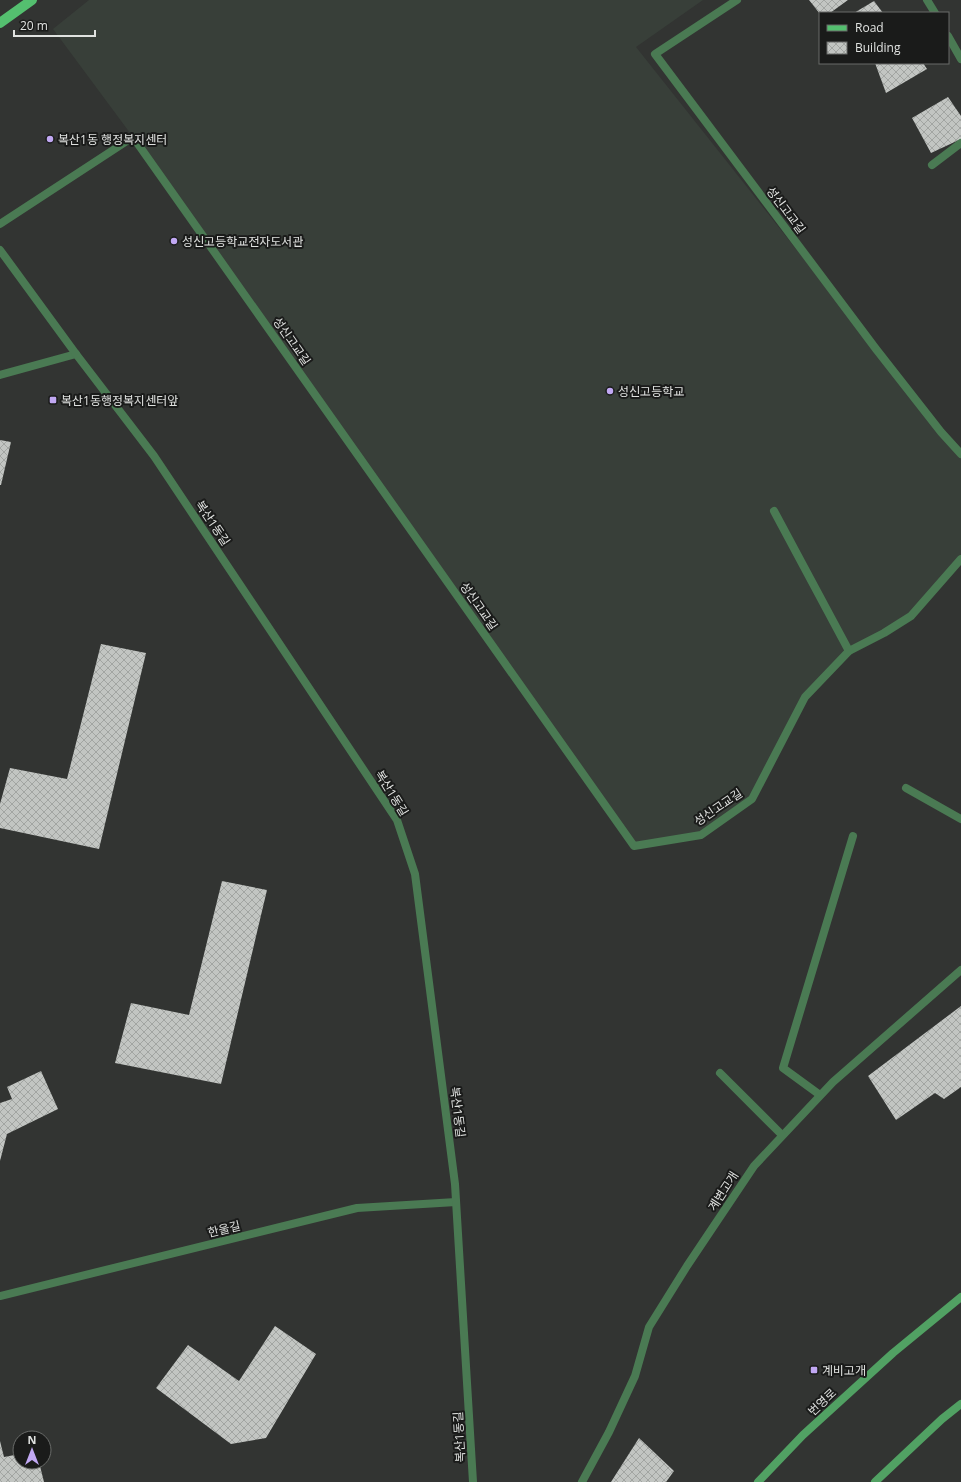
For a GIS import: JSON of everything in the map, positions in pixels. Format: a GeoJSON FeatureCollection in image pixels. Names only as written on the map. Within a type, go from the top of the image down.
{"type":"FeatureCollection","features":[{"type":"Feature","properties":{"kind":"main road"},"geometry":{"type":"LineString","coordinates":[[0,22],[32,0]]}},
{"type":"Feature","properties":{"kind":"main road","name":"번영로"},"geometry":{"type":"LineString","coordinates":[[758,1482],[803,1435],[893,1353],[961,1298]]}},
{"type":"Feature","properties":{"kind":"main road"},"geometry":{"type":"LineString","coordinates":[[875,1482],[942,1419],[961,1404]]}},
{"type":"Feature","properties":{"kind":"street","name":"성신고교길"},"geometry":{"type":"LineString","coordinates":[[736,0],[655,54],[876,350],[941,432],[961,454]]}},
{"type":"Feature","properties":{"kind":"street"},"geometry":{"type":"LineString","coordinates":[[927,0],[934,12]]}},
{"type":"Feature","properties":{"kind":"street"},"geometry":{"type":"LineString","coordinates":[[949,38],[961,59]]}},
{"type":"Feature","properties":{"kind":"street","name":"성신고교길"},"geometry":{"type":"LineString","coordinates":[[0,224],[133,137],[634,846],[701,835],[752,799],[805,697],[849,651],[884,633],[911,616],[961,559]]}},
{"type":"Feature","properties":{"kind":"street"},"geometry":{"type":"LineString","coordinates":[[932,165],[961,143]]}},
{"type":"Feature","properties":{"kind":"street","name":"복산1동길"},"geometry":{"type":"LineString","coordinates":[[0,250],[76,354],[154,456],[397,820],[415,874],[455,1184],[473,1482]]}},
{"type":"Feature","properties":{"kind":"street"},"geometry":{"type":"LineString","coordinates":[[0,376],[76,354]]}},
{"type":"Feature","properties":{"kind":"street"},"geometry":{"type":"LineString","coordinates":[[774,511],[849,651]]}},
{"type":"Feature","properties":{"kind":"street"},"geometry":{"type":"LineString","coordinates":[[906,788],[961,819]]}},
{"type":"Feature","properties":{"kind":"street"},"geometry":{"type":"LineString","coordinates":[[820,1095],[783,1068],[852,836]]}},
{"type":"Feature","properties":{"kind":"street","name":"계변고개"},"geometry":{"type":"LineString","coordinates":[[582,1482],[609,1432],[635,1376],[649,1327],[687,1266],[754,1166],[838,1077],[961,970]]}},
{"type":"Feature","properties":{"kind":"street"},"geometry":{"type":"LineString","coordinates":[[720,1073],[782,1136]]}},
{"type":"Feature","properties":{"kind":"street","name":"한울길"},"geometry":{"type":"LineString","coordinates":[[0,1296],[357,1208],[456,1202]]}},
{"type":"Feature","properties":{"kind":"shaded area","name":"성신고등학교"},"geometry":{"type":"Polygon","coordinates":[[[89,0],[703,0],[636,47],[941,432],[961,454],[961,554],[911,616],[849,651],[805,697],[752,799],[701,835],[634,846],[133,137],[53,29],[89,0]]]}},
{"type":"Feature","properties":{"kind":"building"},"geometry":{"type":"Polygon","coordinates":[[[809,0],[848,0],[831,12],[819,13],[809,0]]]}},
{"type":"Feature","properties":{"kind":"building"},"geometry":{"type":"Polygon","coordinates":[[[874,1],[882,12],[856,12],[874,1]]]}},
{"type":"Feature","properties":{"kind":"building"},"geometry":{"type":"Polygon","coordinates":[[[875,64],[924,64],[927,69],[886,93],[875,64]]]}},
{"type":"Feature","properties":{"kind":"building"},"geometry":{"type":"Polygon","coordinates":[[[948,97],[961,116],[961,139],[931,153],[912,118],[948,97]]]}},
{"type":"Feature","properties":{"kind":"building"},"geometry":{"type":"Polygon","coordinates":[[[0,440],[11,442],[1,485],[0,485],[0,440]]]}},
{"type":"Feature","properties":{"kind":"building"},"geometry":{"type":"Polygon","coordinates":[[[101,644],[146,653],[99,849],[0,828],[0,804],[10,768],[67,779],[101,644]]]}},
{"type":"Feature","properties":{"kind":"building"},"geometry":{"type":"Polygon","coordinates":[[[222,881],[267,890],[221,1084],[115,1063],[131,1003],[189,1015],[222,881]]]}},
{"type":"Feature","properties":{"kind":"building"},"geometry":{"type":"Polygon","coordinates":[[[961,1006],[961,1087],[944,1099],[935,1093],[896,1120],[868,1076],[961,1006]]]}},
{"type":"Feature","properties":{"kind":"building"},"geometry":{"type":"Polygon","coordinates":[[[41,1071],[58,1109],[7,1134],[0,1161],[0,1103],[12,1099],[7,1087],[41,1071]]]}},
{"type":"Feature","properties":{"kind":"building"},"geometry":{"type":"Polygon","coordinates":[[[275,1326],[316,1354],[266,1438],[231,1444],[156,1388],[188,1345],[239,1381],[275,1326]]]}},
{"type":"Feature","properties":{"kind":"building"},"geometry":{"type":"Polygon","coordinates":[[[639,1438],[674,1471],[666,1482],[611,1482],[639,1438]]]}},
{"type":"Feature","properties":{"kind":"building"},"geometry":{"type":"Polygon","coordinates":[[[0,1441],[4,1457],[12,1456],[12,1470],[41,1470],[44,1482],[0,1482],[0,1441]]]}},
{"type":"Feature","properties":{"kind":"place","name":"복산1동 행정복지센터"},"geometry":{"type":"Point","coordinates":[50,139]}},
{"type":"Feature","properties":{"kind":"place","name":"성신고등학교전자도서관"},"geometry":{"type":"Point","coordinates":[174,241]}},
{"type":"Feature","properties":{"kind":"place","name":"성신고등학교"},"geometry":{"type":"Point","coordinates":[610,391]}},
{"type":"Feature","properties":{"kind":"place","name":"복산1동행정복지센터앞"},"geometry":{"type":"Point","coordinates":[53,400]}},
{"type":"Feature","properties":{"kind":"place","name":"계비고개"},"geometry":{"type":"Point","coordinates":[814,1370]}}]}
